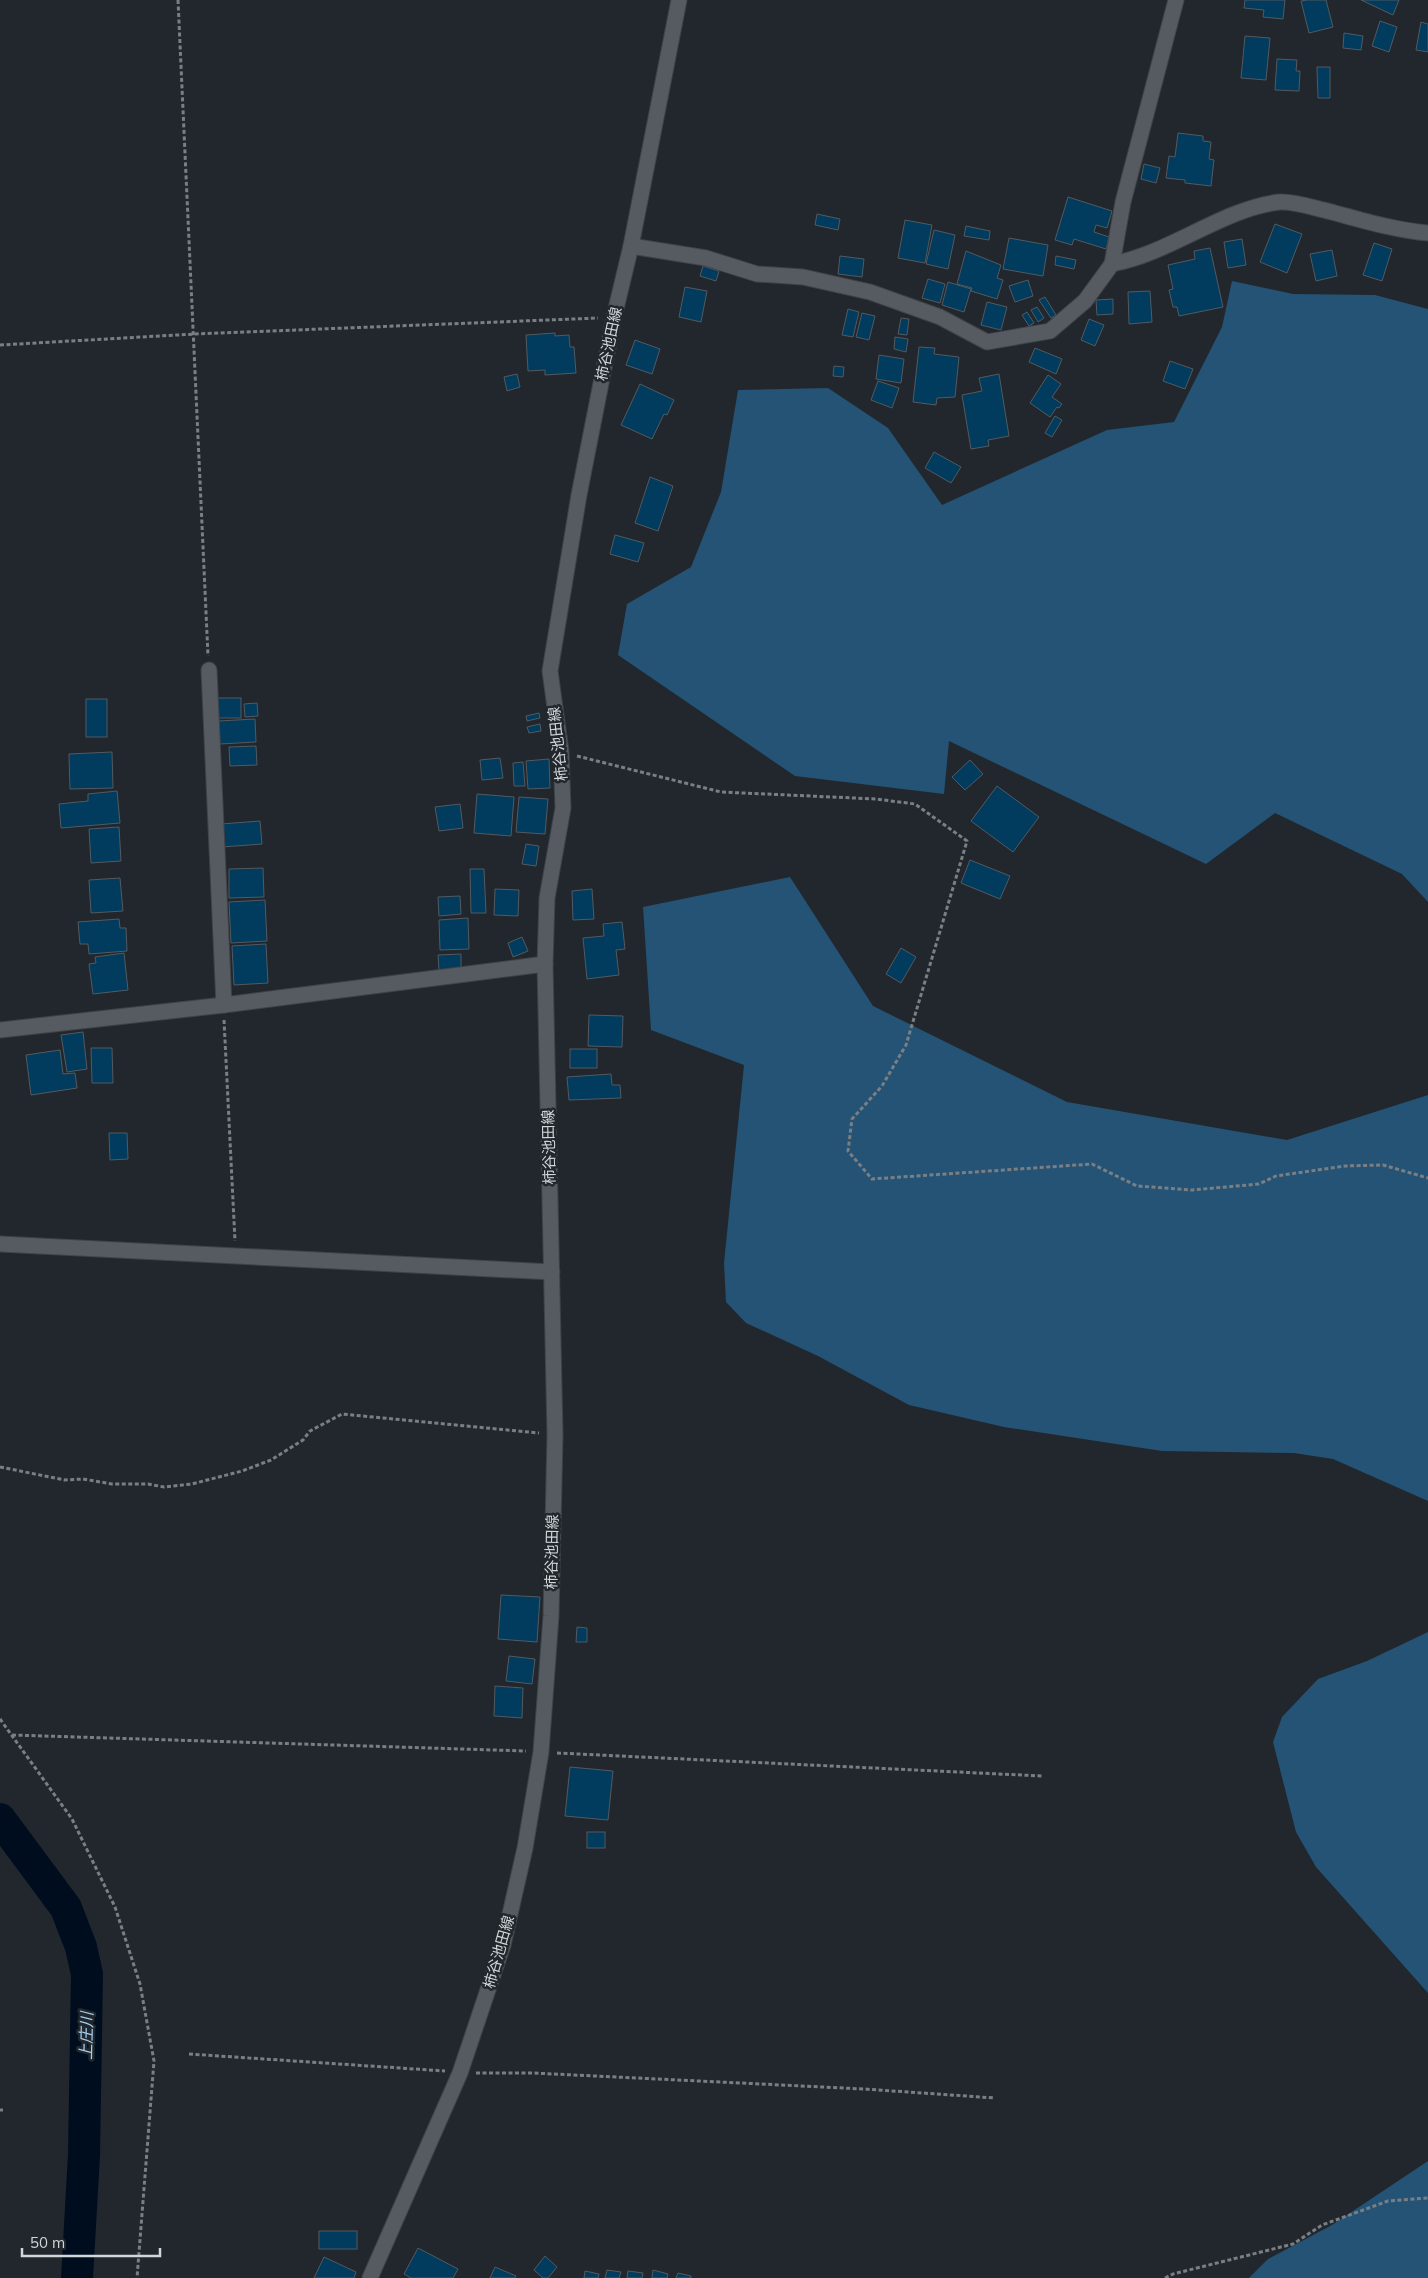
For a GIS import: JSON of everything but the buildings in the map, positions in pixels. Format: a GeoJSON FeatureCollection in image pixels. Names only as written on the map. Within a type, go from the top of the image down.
{"type":"FeatureCollection","features":[{"type":"Feature","properties":{"kind":"street","name":"柿谷池田線"},"geometry":{"type":"LineString","coordinates":[[370,2278],[460,2073],[504,1945],[525,1848],[541,1752],[551,1616],[555,1435],[545,964],[547,898],[563,808],[561,752],[550,671],[579,495],[614,317],[631,246],[679,0]]}},
{"type":"Feature","properties":{"kind":"street"},"geometry":{"type":"LineString","coordinates":[[631,246],[706,258],[757,274],[803,278],[870,292],[940,317],[987,342],[1050,331],[1085,301],[1112,264],[1123,202],[1176,0]]}},
{"type":"Feature","properties":{"kind":"street"},"geometry":{"type":"LineString","coordinates":[[1112,264],[1137,259],[1242,212],[1281,202],[1307,206],[1410,232],[1428,233]]}},
{"type":"Feature","properties":{"kind":"street"},"geometry":{"type":"LineString","coordinates":[[209,670],[224,1005]]}},
{"type":"Feature","properties":{"kind":"street"},"geometry":{"type":"LineString","coordinates":[[0,1030],[224,1005],[545,964]]}},
{"type":"Feature","properties":{"kind":"street"},"geometry":{"type":"LineString","coordinates":[[0,1244],[552,1272]]}},
{"type":"Feature","properties":{"kind":"path"},"geometry":{"type":"LineString","coordinates":[[178,0],[195,334],[209,670]]}},
{"type":"Feature","properties":{"kind":"path"},"geometry":{"type":"LineString","coordinates":[[0,345],[195,334],[614,317]]}},
{"type":"Feature","properties":{"kind":"path"},"geometry":{"type":"LineString","coordinates":[[561,752],[721,792],[876,798],[915,804],[967,841],[906,1045],[882,1086],[852,1119],[848,1151],[872,1179],[1092,1164],[1137,1186],[1192,1190],[1259,1184],[1276,1176],[1344,1166],[1383,1165],[1428,1178]]}},
{"type":"Feature","properties":{"kind":"path"},"geometry":{"type":"LineString","coordinates":[[224,1005],[236,1257]]}},
{"type":"Feature","properties":{"kind":"path"},"geometry":{"type":"LineString","coordinates":[[0,1467],[65,1480],[83,1479],[112,1484],[148,1484],[164,1487],[192,1484],[242,1471],[271,1460],[303,1440],[310,1431],[342,1414],[555,1435]]}},
{"type":"Feature","properties":{"kind":"path"},"geometry":{"type":"LineString","coordinates":[[0,1719],[72,1819],[115,1907],[140,1984],[154,2061],[137,2278]]}},
{"type":"Feature","properties":{"kind":"path"},"geometry":{"type":"LineString","coordinates":[[12,1735],[541,1752],[1042,1776]]}},
{"type":"Feature","properties":{"kind":"path"},"geometry":{"type":"LineString","coordinates":[[189,2054],[460,2073],[533,2073],[864,2089],[995,2098]]}},
{"type":"Feature","properties":{"kind":"path"},"geometry":{"type":"LineString","coordinates":[[1165,2278],[1173,2274],[1293,2244],[1322,2225],[1388,2201],[1428,2198]]}},
{"type":"Feature","properties":{"kind":"shaded area"},"geometry":{"type":"Polygon","coordinates":[[[1232,281],[1293,294],[1375,295],[1428,309],[1428,902],[1402,874],[1275,813],[1206,864],[949,741],[944,794],[795,776],[618,655],[627,604],[691,567],[721,492],[738,390],[828,388],[888,428],[942,505],[1107,430],[1174,422],[1222,327],[1232,281]]]}},
{"type":"Feature","properties":{"kind":"shaded area"},"geometry":{"type":"Polygon","coordinates":[[[790,877],[873,1006],[1067,1102],[1287,1140],[1428,1095],[1428,1501],[1333,1459],[1294,1453],[1162,1451],[1004,1427],[909,1405],[818,1356],[746,1323],[726,1302],[724,1263],[744,1065],[651,1030],[643,907],[790,877]]]}},
{"type":"Feature","properties":{"kind":"shaded area"},"geometry":{"type":"Polygon","coordinates":[[[1428,1632],[1428,1993],[1316,1867],[1296,1832],[1273,1742],[1282,1717],[1318,1679],[1367,1661],[1428,1632]]]}},
{"type":"Feature","properties":{"kind":"shaded area"},"geometry":{"type":"Polygon","coordinates":[[[1428,2161],[1428,2278],[1249,2278],[1268,2259],[1332,2225],[1428,2161]]]}},
{"type":"Feature","properties":{"kind":"waterway","name":"上庄川"},"geometry":{"type":"LineString","coordinates":[[0,1819],[66,1908],[81,1947],[87,1974],[84,2155],[77,2278]]}}]}
